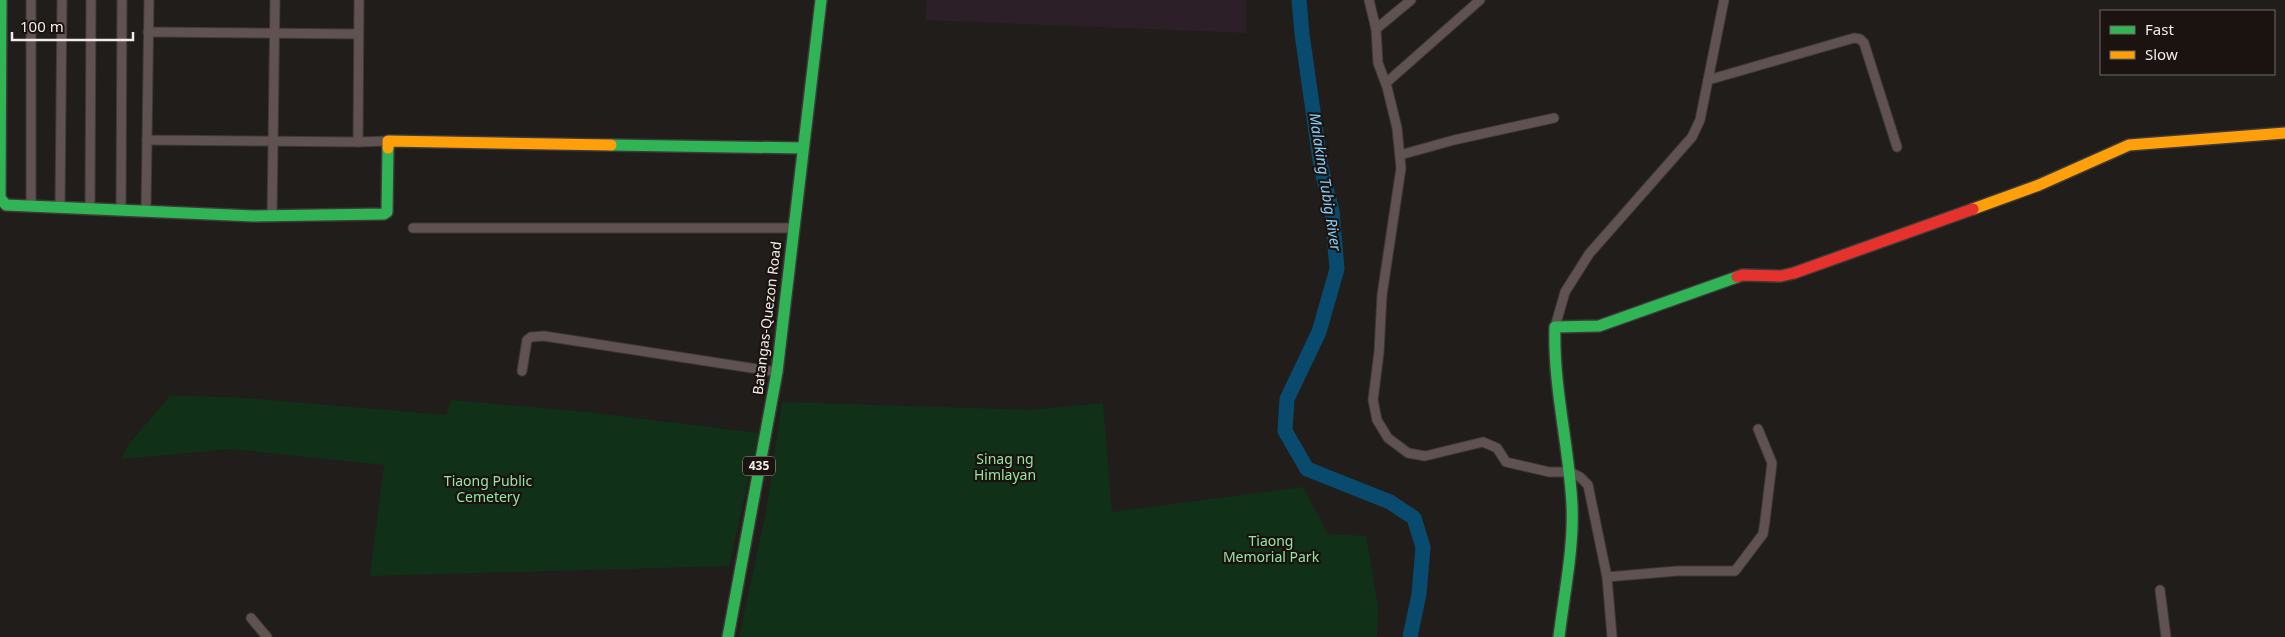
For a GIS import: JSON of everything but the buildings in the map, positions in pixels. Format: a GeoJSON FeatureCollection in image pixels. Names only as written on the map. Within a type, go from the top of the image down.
{"type":"FeatureCollection","features":[{"type":"Feature","properties":{"kind":"street"},"geometry":{"type":"LineString","coordinates":[[1,0],[0,198],[6,205],[272,216],[384,214],[387,212],[388,142]]}},
{"type":"Feature","properties":{"kind":"street"},"geometry":{"type":"LineString","coordinates":[[30,206],[31,0]]}},
{"type":"Feature","properties":{"kind":"street"},"geometry":{"type":"LineString","coordinates":[[60,208],[62,0]]}},
{"type":"Feature","properties":{"kind":"street"},"geometry":{"type":"LineString","coordinates":[[90,209],[91,0]]}},
{"type":"Feature","properties":{"kind":"street"},"geometry":{"type":"LineString","coordinates":[[121,210],[122,0]]}},
{"type":"Feature","properties":{"kind":"street"},"geometry":{"type":"LineString","coordinates":[[146,211],[149,0]]}},
{"type":"Feature","properties":{"kind":"street"},"geometry":{"type":"LineString","coordinates":[[272,216],[275,0]]}},
{"type":"Feature","properties":{"kind":"street"},"geometry":{"type":"LineString","coordinates":[[358,0],[358,142]]}},
{"type":"Feature","properties":{"kind":"street","name":"Batangas-Quezon Road"},"geometry":{"type":"LineString","coordinates":[[728,637],[776,372],[821,0]]}},
{"type":"Feature","properties":{"kind":"street"},"geometry":{"type":"LineString","coordinates":[[1369,0],[1376,29],[1378,63],[1386,83],[1397,128],[1401,168],[1382,296],[1379,352],[1373,400],[1377,420],[1388,438],[1408,453],[1425,456],[1483,442],[1498,448],[1506,462],[1549,472],[1570,472],[1580,477],[1588,485],[1607,577],[1612,637]]}},
{"type":"Feature","properties":{"kind":"street"},"geometry":{"type":"LineString","coordinates":[[1376,29],[1411,0]]}},
{"type":"Feature","properties":{"kind":"street"},"geometry":{"type":"LineString","coordinates":[[1386,83],[1480,0]]}},
{"type":"Feature","properties":{"kind":"street"},"geometry":{"type":"LineString","coordinates":[[1559,637],[1572,532],[1570,472],[1554,361],[1555,327],[1565,292],[1589,254],[1692,137],[1700,120],[1724,0]]}},
{"type":"Feature","properties":{"kind":"street"},"geometry":{"type":"LineString","coordinates":[[148,32],[358,34]]}},
{"type":"Feature","properties":{"kind":"street"},"geometry":{"type":"LineString","coordinates":[[1708,80],[1804,51],[1854,38],[1860,39],[1864,43],[1897,147]]}},
{"type":"Feature","properties":{"kind":"street"},"geometry":{"type":"LineString","coordinates":[[1400,155],[1454,140],[1554,118]]}},
{"type":"Feature","properties":{"kind":"street"},"geometry":{"type":"LineString","coordinates":[[1555,327],[1599,326],[1742,275],[1782,276],[1794,274],[2039,185],[2129,145],[2285,133]]}},
{"type":"Feature","properties":{"kind":"street"},"geometry":{"type":"LineString","coordinates":[[147,140],[803,148]]}},
{"type":"Feature","properties":{"kind":"street"},"geometry":{"type":"LineString","coordinates":[[413,228],[793,228]]}},
{"type":"Feature","properties":{"kind":"street"},"geometry":{"type":"LineString","coordinates":[[522,371],[527,340],[531,337],[544,336],[776,372]]}},
{"type":"Feature","properties":{"kind":"street"},"geometry":{"type":"LineString","coordinates":[[1607,577],[1677,571],[1735,571],[1763,534],[1765,522],[1772,463],[1758,429]]}},
{"type":"Feature","properties":{"kind":"street"},"geometry":{"type":"LineString","coordinates":[[2160,590],[2166,637]]}},
{"type":"Feature","properties":{"kind":"street"},"geometry":{"type":"LineString","coordinates":[[251,618],[267,637]]}},
{"type":"Feature","properties":{"kind":"shaded area"},"geometry":{"type":"Polygon","coordinates":[[[927,0],[1246,0],[1246,33],[925,20],[927,0]]]}},
{"type":"Feature","properties":{"kind":"green space","name":"Tiaong Public Cemetery"},"geometry":{"type":"Polygon","coordinates":[[[170,396],[232,397],[446,415],[451,400],[586,412],[759,433],[729,566],[370,576],[384,465],[231,449],[122,459],[128,445],[170,396]]]}},
{"type":"Feature","properties":{"kind":"green space"},"geometry":{"type":"Polygon","coordinates":[[[782,402],[1030,410],[1103,403],[1112,512],[1303,487],[1328,534],[1366,536],[1378,606],[1377,637],[739,637],[766,512],[782,402]]]}},
{"type":"Feature","properties":{"kind":"waterway","name":"Malaking Tubig River"},"geometry":{"type":"LineString","coordinates":[[1299,0],[1321,167],[1332,211],[1337,269],[1319,332],[1287,399],[1285,431],[1307,469],[1390,502],[1414,518],[1423,547],[1419,594],[1410,637]]}},
{"type":"Feature","properties":{"kind":"traffic: fast"},"geometry":{"type":"LineString","coordinates":[[1,0],[0,198],[6,205],[253,216],[384,214],[387,212],[388,148]]}},
{"type":"Feature","properties":{"kind":"traffic: fast"},"geometry":{"type":"LineString","coordinates":[[728,637],[777,372],[821,0]]}},
{"type":"Feature","properties":{"kind":"traffic: fast"},"geometry":{"type":"LineString","coordinates":[[611,145],[803,148]]}},
{"type":"Feature","properties":{"kind":"traffic: fast"},"geometry":{"type":"LineString","coordinates":[[1559,637],[1570,554],[1572,505],[1556,372],[1555,327],[1599,326],[1737,277]]}},
{"type":"Feature","properties":{"kind":"traffic: slow"},"geometry":{"type":"LineString","coordinates":[[1973,209],[2039,185],[2129,145],[2285,133]]}},
{"type":"Feature","properties":{"kind":"traffic: slow"},"geometry":{"type":"LineString","coordinates":[[388,148],[388,141],[611,145]]}},
{"type":"Feature","properties":{"kind":"traffic: jam"},"geometry":{"type":"LineString","coordinates":[[1737,277],[1742,275],[1781,276],[1794,273],[1973,209]]}},
{"type":"Feature","properties":{"kind":"park label","name":"Sinag ng Himlayan"},"geometry":{"type":"Point","coordinates":[1005,468]}},
{"type":"Feature","properties":{"kind":"park label","name":"Tiaong Memorial Park"},"geometry":{"type":"Point","coordinates":[1271,550]}}]}
